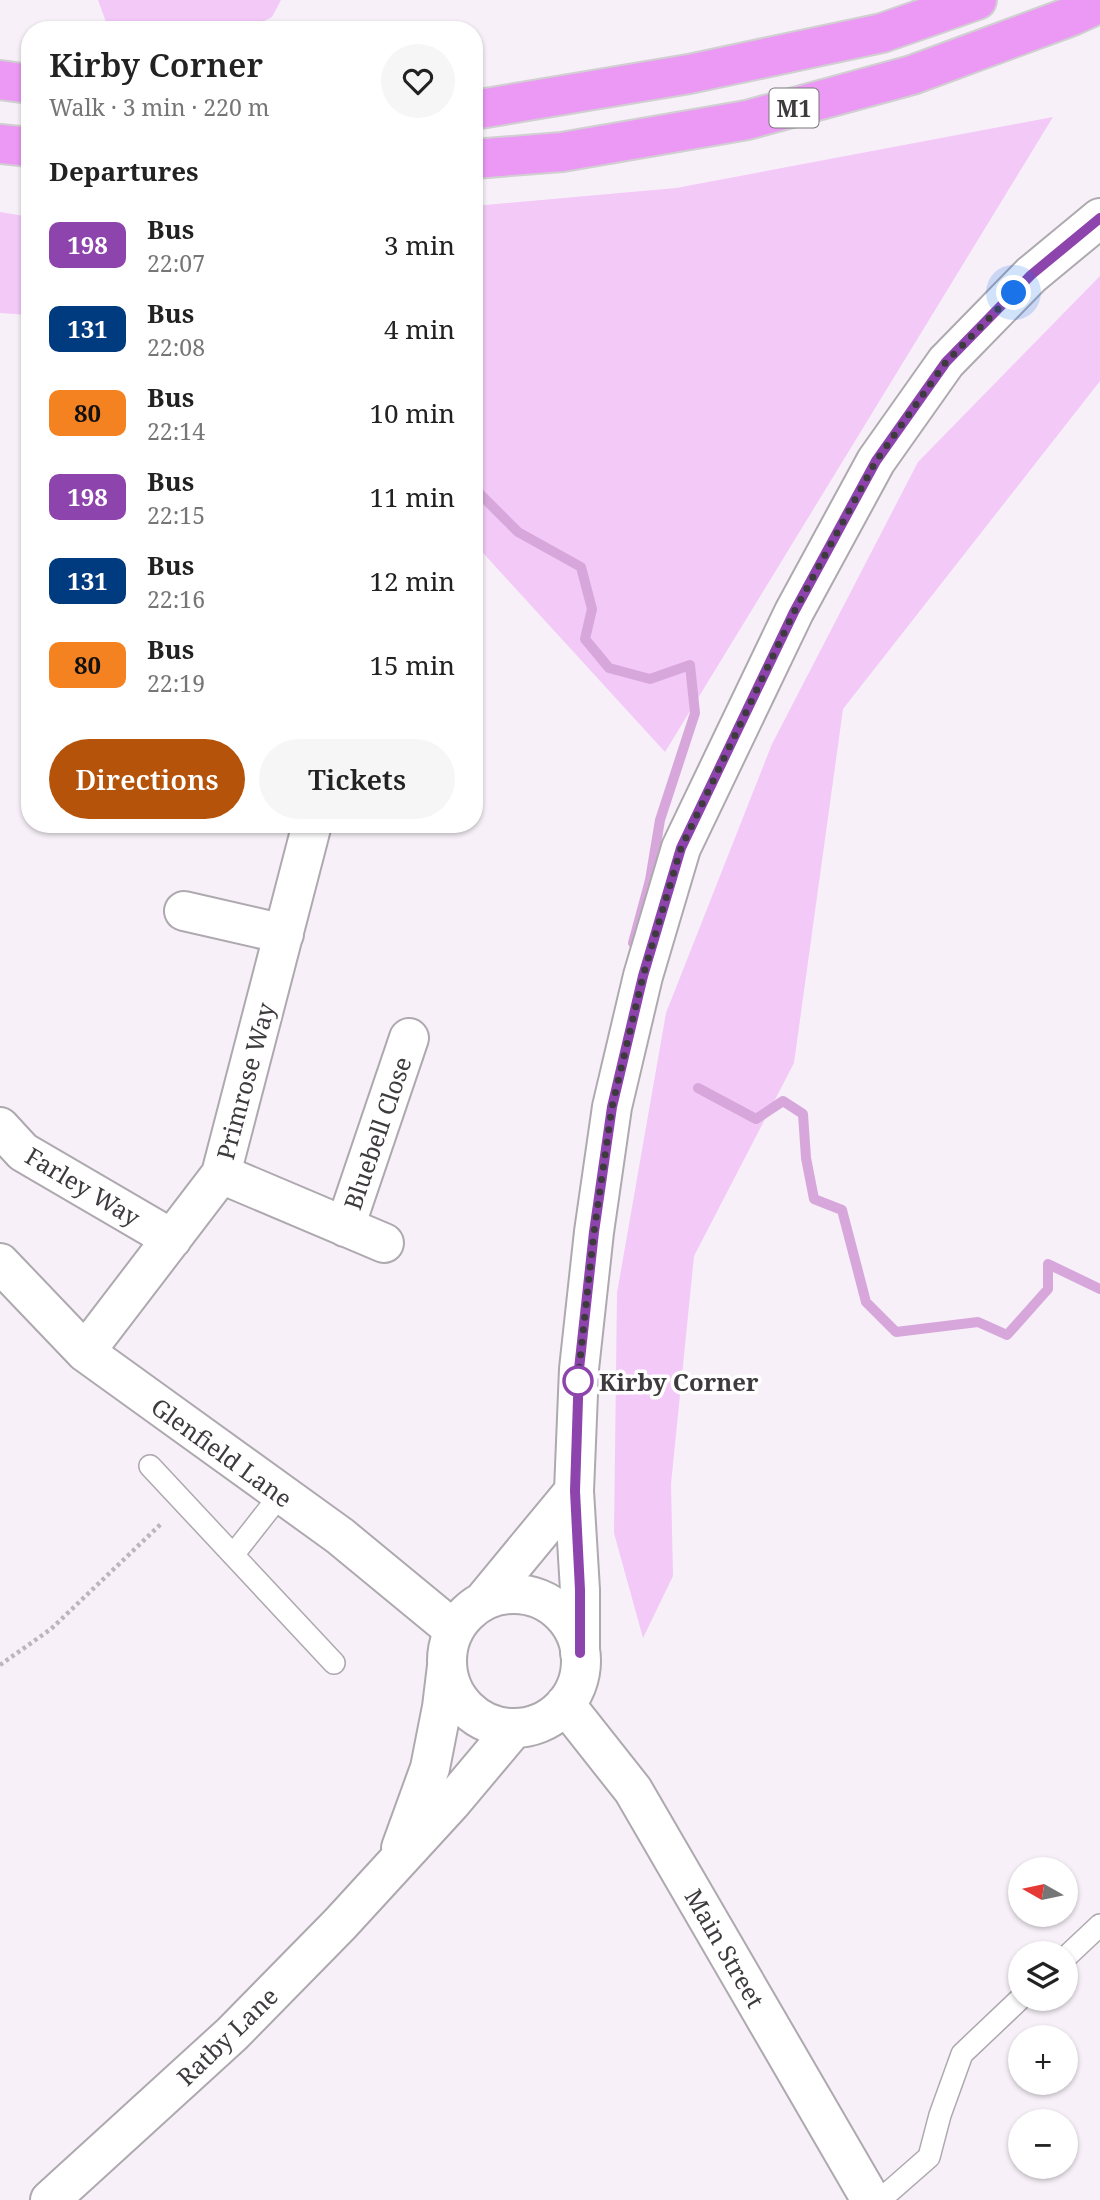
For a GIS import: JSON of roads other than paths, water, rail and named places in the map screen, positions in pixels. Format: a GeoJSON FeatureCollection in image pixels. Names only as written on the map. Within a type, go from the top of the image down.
{"type":"FeatureCollection","features":[{"type":"Feature","properties":{"kind":"highway","name":"M1"},"geometry":{"type":"LineString","coordinates":[[483,108],[689,74],[882,33],[977,0]]}},
{"type":"Feature","properties":{"kind":"highway","name":"M1"},"geometry":{"type":"LineString","coordinates":[[483,158],[562,152],[747,120],[912,75],[1072,16],[1100,3]]}},
{"type":"Feature","properties":{"kind":"highway"},"geometry":{"type":"LineString","coordinates":[[0,80],[21,83]]}},
{"type":"Feature","properties":{"kind":"highway"},"geometry":{"type":"LineString","coordinates":[[0,144],[21,146]]}},
{"type":"Feature","properties":{"kind":"street"},"geometry":{"type":"LineString","coordinates":[[575,1491],[484,1600],[467,1613],[451,1648],[451,1685],[461,1703],[476,1716],[494,1725],[514,1728],[533,1725],[550,1717],[565,1704],[575,1688],[580,1671],[580,1590],[575,1491],[579,1369],[594,1232],[612,1107],[643,976],[681,848],[794,612],[876,461],[946,362],[1031,275],[1100,218]]}},
{"type":"Feature","properties":{"kind":"street","name":"Primrose Way"},"geometry":{"type":"LineString","coordinates":[[85,1352],[221,1174],[310,833]]}},
{"type":"Feature","properties":{"kind":"street"},"geometry":{"type":"LineString","coordinates":[[184,911],[284,934]]}},
{"type":"Feature","properties":{"kind":"street","name":"Bluebell Close"},"geometry":{"type":"LineString","coordinates":[[345,1227],[409,1038]]}},
{"type":"Feature","properties":{"kind":"street","name":"Farley Way"},"geometry":{"type":"LineString","coordinates":[[0,1127],[23,1152],[172,1239]]}},
{"type":"Feature","properties":{"kind":"street","name":"Bluebell Close"},"geometry":{"type":"LineString","coordinates":[[221,1174],[384,1243]]}},
{"type":"Feature","properties":{"kind":"street","name":"Glenfield Lane"},"geometry":{"type":"LineString","coordinates":[[0,1263],[85,1352],[340,1536],[451,1648]]}},
{"type":"Feature","properties":{"kind":"street"},"geometry":{"type":"LineString","coordinates":[[484,1600],[504,1594],[526,1595],[546,1602],[563,1615],[575,1633],[580,1653]]}},
{"type":"Feature","properties":{"kind":"street","name":"Ratby Lane"},"geometry":{"type":"LineString","coordinates":[[396,1863],[430,1768],[451,1648]]}},
{"type":"Feature","properties":{"kind":"street","name":"Main Street"},"geometry":{"type":"LineString","coordinates":[[565,1704],[633,1790],[871,2200]]}},
{"type":"Feature","properties":{"kind":"street","name":"Ratby Lane"},"geometry":{"type":"LineString","coordinates":[[51,2200],[232,2034],[340,1924],[451,1803],[514,1728]]}},
{"type":"Feature","properties":{"kind":"lane"},"geometry":{"type":"LineString","coordinates":[[150,1466],[334,1663]]}},
{"type":"Feature","properties":{"kind":"lane"},"geometry":{"type":"LineString","coordinates":[[233,1555],[281,1494]]}},
{"type":"Feature","properties":{"kind":"lane"},"geometry":{"type":"LineString","coordinates":[[1078,1946],[1100,1925]]}},
{"type":"Feature","properties":{"kind":"lane"},"geometry":{"type":"LineString","coordinates":[[880,2200],[929,2157],[940,2115],[962,2054],[1008,2010]]}},
{"type":"Feature","properties":{"kind":"waterway"},"geometry":{"type":"LineString","coordinates":[[483,497],[518,532],[581,567],[592,609],[585,639],[609,668],[650,679],[690,665],[695,713],[660,820],[650,880],[633,943]]}},
{"type":"Feature","properties":{"kind":"waterway"},"geometry":{"type":"LineString","coordinates":[[698,1088],[756,1119],[783,1101],[803,1114],[806,1158],[814,1199],[842,1210],[866,1302],[896,1332],[978,1322],[1007,1335],[1048,1289],[1048,1264],[1100,1289]]}},
{"type":"Feature","properties":{"kind":"place","name":"Kirby Corner"},"geometry":{"type":"Point","coordinates":[578,1381]}}]}
